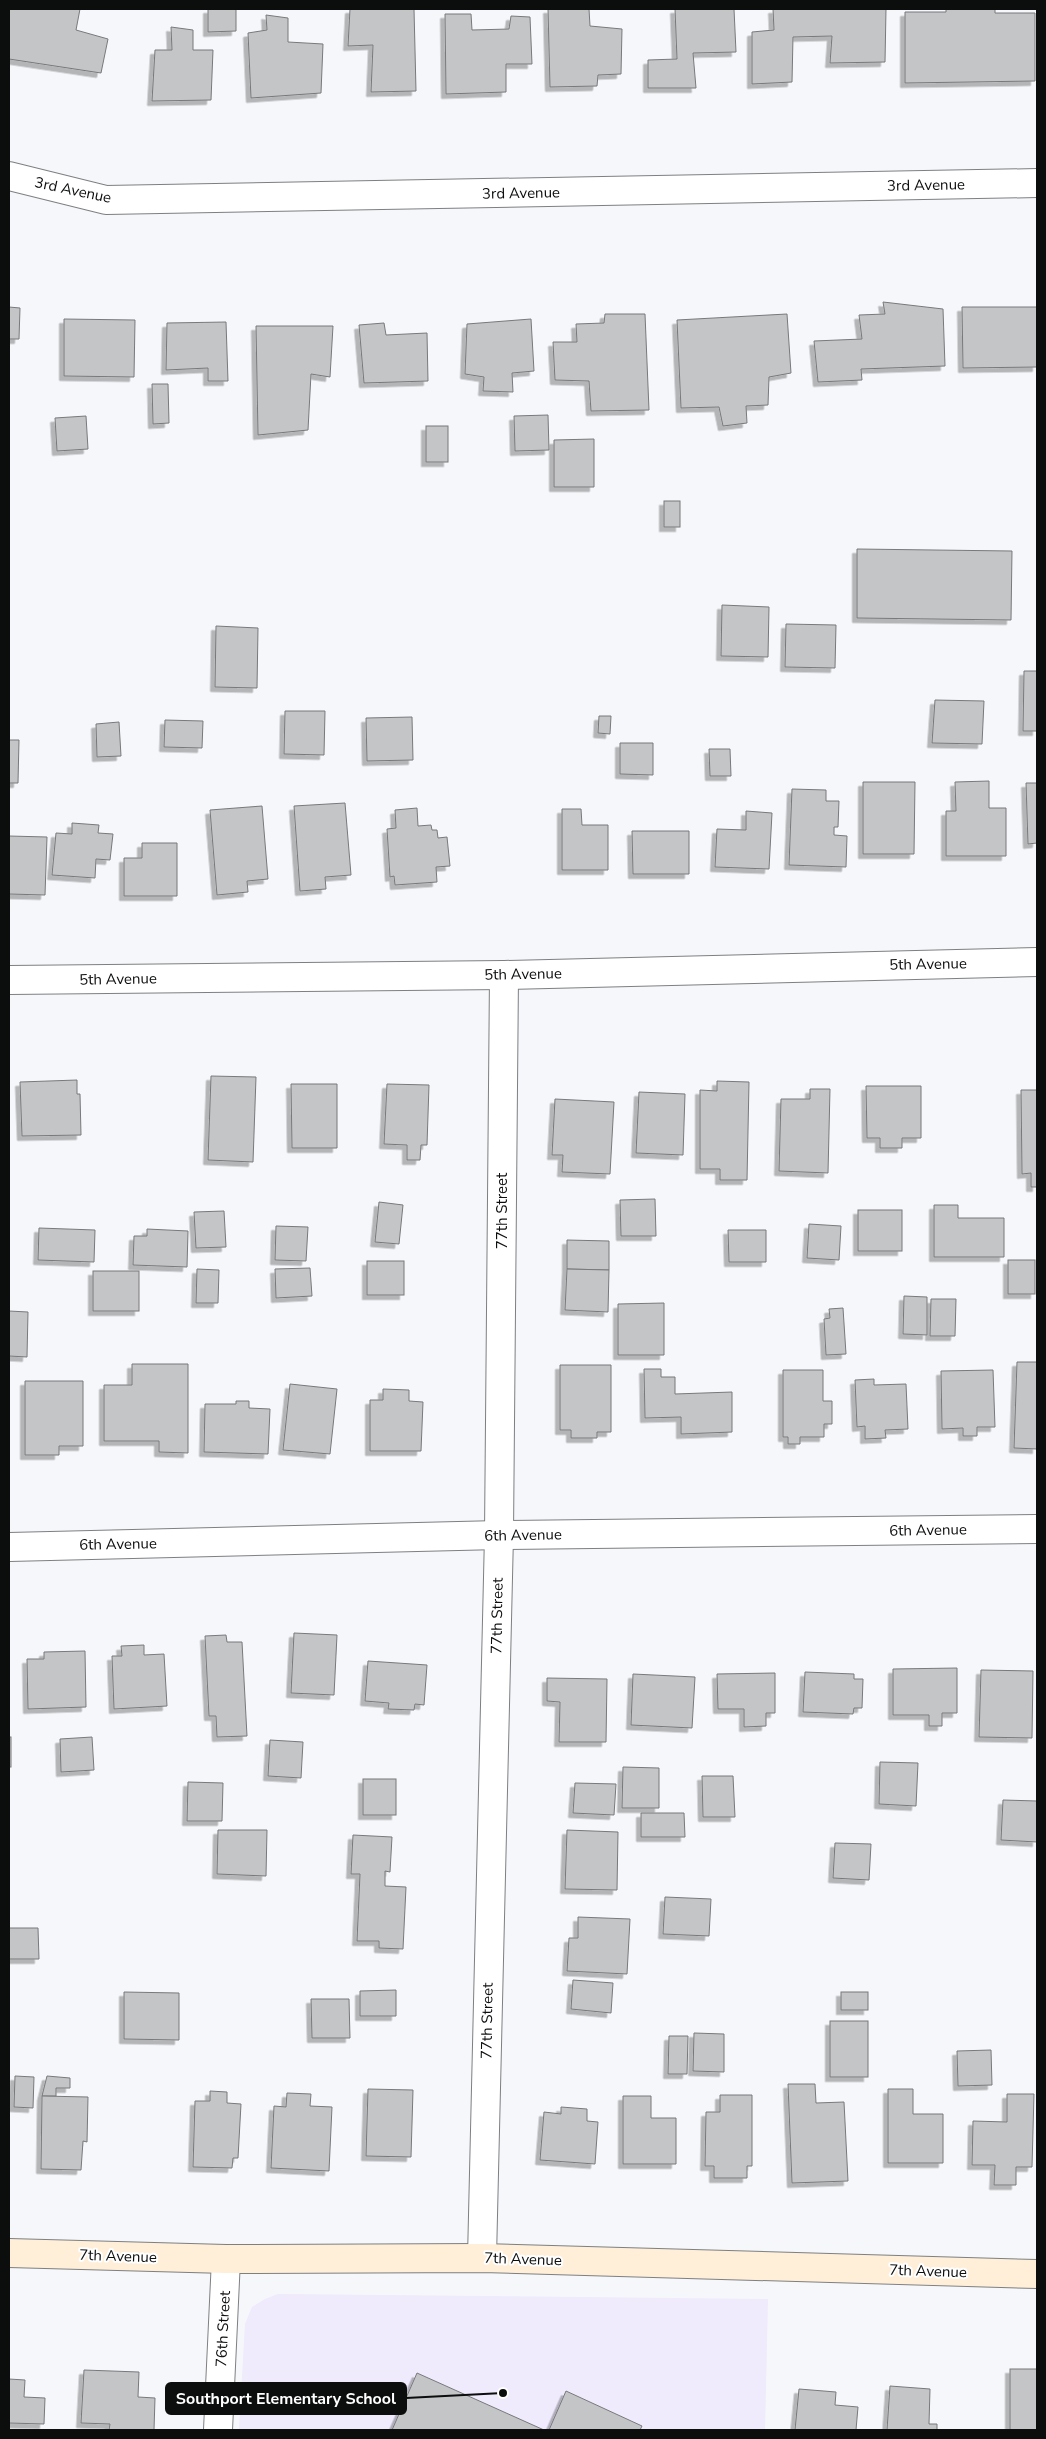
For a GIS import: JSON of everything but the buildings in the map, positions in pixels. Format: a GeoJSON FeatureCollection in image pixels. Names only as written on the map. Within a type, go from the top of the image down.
{"type":"FeatureCollection","features":[{"type":"Feature","properties":{"kind":"street","name":"3rd Avenue"},"geometry":{"type":"LineString","coordinates":[[9,176],[106,200],[1037,183]]}},
{"type":"Feature","properties":{"kind":"street","name":"5th Avenue"},"geometry":{"type":"LineString","coordinates":[[9,980],[504,975],[1037,962]]}},
{"type":"Feature","properties":{"kind":"street","name":"77th Street"},"geometry":{"type":"LineString","coordinates":[[482,2258],[499,1535],[504,975]]}},
{"type":"Feature","properties":{"kind":"street","name":"6th Avenue"},"geometry":{"type":"LineString","coordinates":[[9,1547],[499,1535],[1037,1529]]}},
{"type":"Feature","properties":{"kind":"street","name":"7th Avenue"},"geometry":{"type":"LineString","coordinates":[[9,2253],[226,2259],[482,2258],[1037,2274]]}},
{"type":"Feature","properties":{"kind":"street","name":"76th Street"},"geometry":{"type":"LineString","coordinates":[[218,2430],[226,2259]]}},
{"type":"Feature","properties":{"kind":"shaded area"},"geometry":{"type":"Polygon","coordinates":[[[278,2294],[768,2299],[765,2430],[239,2430],[245,2324],[252,2307],[278,2294]]]}},
{"type":"Feature","properties":{"kind":"place","name":"Southport Elementary School"},"geometry":{"type":"Point","coordinates":[503,2393]}}]}
